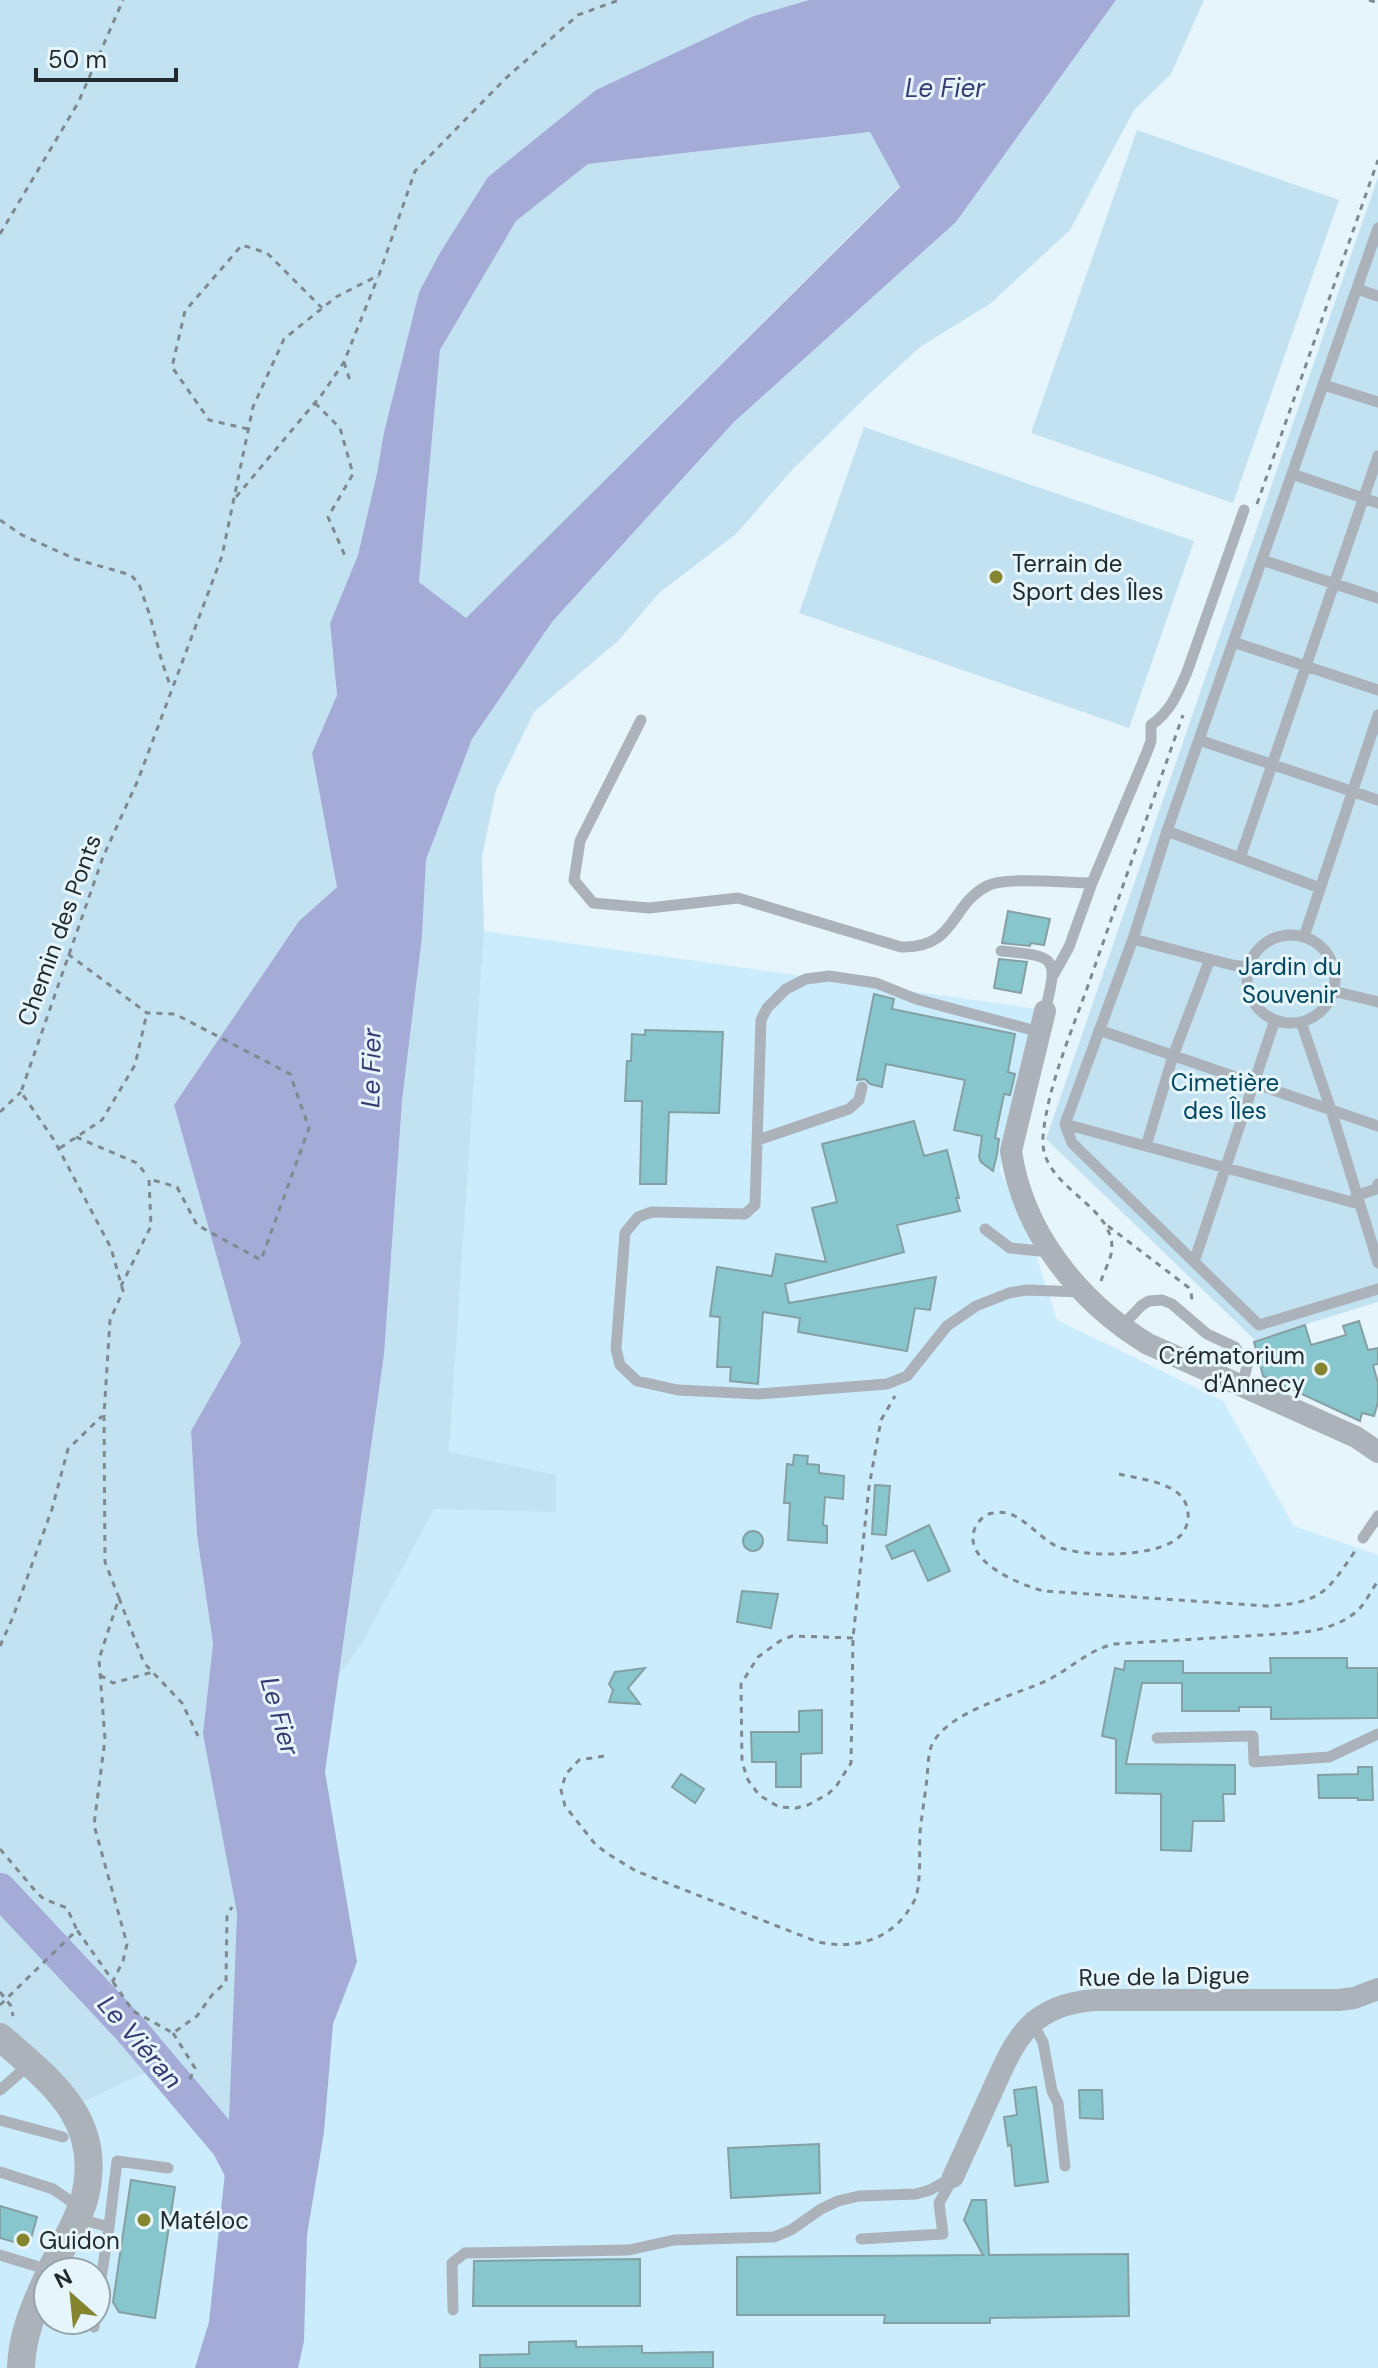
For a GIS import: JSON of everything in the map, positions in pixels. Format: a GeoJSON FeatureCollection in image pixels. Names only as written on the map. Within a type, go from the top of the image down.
{"type":"FeatureCollection","features":[{"type":"Feature","properties":{"kind":"street"},"geometry":{"type":"LineString","coordinates":[[1043,1021],[1011,1151],[1014,1174],[1026,1207],[1051,1252],[1083,1292],[1121,1327],[1148,1344],[1375,1446]]}},
{"type":"Feature","properties":{"kind":"street","name":"Rue de la Digue"},"geometry":{"type":"LineString","coordinates":[[953,2177],[1012,2046],[1032,2023],[1055,2008],[1081,2001],[1339,2000],[1378,1989]]}},
{"type":"Feature","properties":{"kind":"street"},"geometry":{"type":"LineString","coordinates":[[0,2037],[72,2107],[83,2127],[88,2151],[88,2177],[78,2213],[58,2256]]}},
{"type":"Feature","properties":{"kind":"street"},"geometry":{"type":"LineString","coordinates":[[21,2368],[22,2346],[32,2310]]}},
{"type":"Feature","properties":{"kind":"lane"},"geometry":{"type":"LineString","coordinates":[[1378,228],[1167,831],[1133,939],[1065,1124],[1072,1143],[1259,1325],[1378,1289]]}},
{"type":"Feature","properties":{"kind":"lane"},"geometry":{"type":"LineString","coordinates":[[1357,289],[1378,296]]}},
{"type":"Feature","properties":{"kind":"lane"},"geometry":{"type":"LineString","coordinates":[[1324,385],[1378,402]]}},
{"type":"Feature","properties":{"kind":"lane"},"geometry":{"type":"LineString","coordinates":[[1240,858],[1378,456]]}},
{"type":"Feature","properties":{"kind":"lane"},"geometry":{"type":"LineString","coordinates":[[1292,474],[1378,503]]}},
{"type":"Feature","properties":{"kind":"lane"},"geometry":{"type":"LineString","coordinates":[[1083,1292],[1026,1290],[976,1306],[941,1332],[907,1376],[887,1384],[758,1394],[678,1390],[644,1384],[630,1377],[620,1365],[616,1349],[628,1227],[638,1217],[652,1212],[740,1214],[749,1212],[756,1201],[761,1020],[786,989],[806,979],[829,976],[876,983],[916,999],[1043,1021],[1054,974],[1069,947],[1092,883],[1147,752],[1151,725],[1166,713],[1182,683],[1244,510]]}},
{"type":"Feature","properties":{"kind":"lane"},"geometry":{"type":"LineString","coordinates":[[1262,560],[1378,598]]}},
{"type":"Feature","properties":{"kind":"lane"},"geometry":{"type":"LineString","coordinates":[[1233,642],[1378,690]]}},
{"type":"Feature","properties":{"kind":"lane"},"geometry":{"type":"LineString","coordinates":[[1304,937],[1378,715]]}},
{"type":"Feature","properties":{"kind":"lane"},"geometry":{"type":"LineString","coordinates":[[641,720],[580,841],[574,880],[593,903],[649,908],[738,898],[901,947],[911,947],[929,943],[945,933],[977,894],[991,884],[1092,883]]}},
{"type":"Feature","properties":{"kind":"lane"},"geometry":{"type":"LineString","coordinates":[[1199,740],[1378,800]]}},
{"type":"Feature","properties":{"kind":"lane"},"geometry":{"type":"LineString","coordinates":[[1167,831],[1320,888]]}},
{"type":"Feature","properties":{"kind":"lane"},"geometry":{"type":"LineString","coordinates":[[1286,935],[1304,937],[1322,948],[1330,959],[1334,971],[1333,991],[1324,1008],[1314,1017],[1301,1022],[1275,1020],[1255,1005],[1246,980],[1248,967],[1253,955],[1274,938],[1286,935]]}},
{"type":"Feature","properties":{"kind":"lane"},"geometry":{"type":"LineString","coordinates":[[1133,939],[1248,967]]}},
{"type":"Feature","properties":{"kind":"lane"},"geometry":{"type":"LineString","coordinates":[[1001,951],[1045,958],[1054,974]]}},
{"type":"Feature","properties":{"kind":"lane"},"geometry":{"type":"LineString","coordinates":[[1146,1146],[1173,1056],[1210,959]]}},
{"type":"Feature","properties":{"kind":"lane"},"geometry":{"type":"LineString","coordinates":[[1333,991],[1378,1002]]}},
{"type":"Feature","properties":{"kind":"lane"},"geometry":{"type":"LineString","coordinates":[[1194,1262],[1275,1020]]}},
{"type":"Feature","properties":{"kind":"lane"},"geometry":{"type":"LineString","coordinates":[[1301,1022],[1378,1263]]}},
{"type":"Feature","properties":{"kind":"lane"},"geometry":{"type":"LineString","coordinates":[[1099,1030],[1378,1126]]}},
{"type":"Feature","properties":{"kind":"lane"},"geometry":{"type":"LineString","coordinates":[[758,1140],[849,1109],[859,1100],[862,1087]]}},
{"type":"Feature","properties":{"kind":"lane"},"geometry":{"type":"LineString","coordinates":[[1065,1124],[1357,1200],[1376,1189],[1378,1184]]}},
{"type":"Feature","properties":{"kind":"lane"},"geometry":{"type":"LineString","coordinates":[[985,1229],[1010,1248],[1051,1252]]}},
{"type":"Feature","properties":{"kind":"lane"},"geometry":{"type":"LineString","coordinates":[[1121,1327],[1142,1305],[1156,1300],[1167,1302],[1207,1334],[1235,1347],[1246,1362],[1245,1374]]}},
{"type":"Feature","properties":{"kind":"lane"},"geometry":{"type":"LineString","coordinates":[[1363,1538],[1378,1516]]}},
{"type":"Feature","properties":{"kind":"lane"},"geometry":{"type":"LineString","coordinates":[[1157,1738],[1253,1736],[1254,1762],[1329,1757],[1378,1734]]}},
{"type":"Feature","properties":{"kind":"lane"},"geometry":{"type":"LineString","coordinates":[[1032,2023],[1043,2042],[1052,2091],[1058,2103],[1065,2166]]}},
{"type":"Feature","properties":{"kind":"lane"},"geometry":{"type":"LineString","coordinates":[[0,2090],[31,2064]]}},
{"type":"Feature","properties":{"kind":"lane"},"geometry":{"type":"LineString","coordinates":[[0,2120],[63,2137]]}},
{"type":"Feature","properties":{"kind":"lane"},"geometry":{"type":"LineString","coordinates":[[105,2256],[117,2161],[168,2168]]}},
{"type":"Feature","properties":{"kind":"lane"},"geometry":{"type":"LineString","coordinates":[[0,2172],[53,2189],[78,2213],[109,2227]]}},
{"type":"Feature","properties":{"kind":"lane"},"geometry":{"type":"LineString","coordinates":[[861,2239],[943,2234],[939,2203],[953,2177]]}},
{"type":"Feature","properties":{"kind":"lane"},"geometry":{"type":"LineString","coordinates":[[453,2310],[452,2263],[465,2253],[629,2250],[674,2240],[774,2237],[838,2201],[859,2196],[916,2194],[953,2177]]}},
{"type":"Feature","properties":{"kind":"lane"},"geometry":{"type":"LineString","coordinates":[[0,2255],[32,2267]]}},
{"type":"Feature","properties":{"kind":"path"},"geometry":{"type":"LineString","coordinates":[[0,234],[78,103],[123,0]]}},
{"type":"Feature","properties":{"kind":"path"},"geometry":{"type":"LineString","coordinates":[[234,500],[315,403],[344,362],[379,275],[415,171],[506,78],[578,15],[619,0]]}},
{"type":"Feature","properties":{"kind":"path"},"geometry":{"type":"LineString","coordinates":[[1369,0],[1378,3]]}},
{"type":"Feature","properties":{"kind":"path"},"geometry":{"type":"LineString","coordinates":[[1366,195],[1378,160]]}},
{"type":"Feature","properties":{"kind":"path"},"geometry":{"type":"LineString","coordinates":[[248,429],[209,420],[172,367],[185,311],[242,245],[267,253],[322,308]]}},
{"type":"Feature","properties":{"kind":"path","name":"Chemin des Ponts"},"geometry":{"type":"LineString","coordinates":[[21,1092],[103,857],[138,780],[222,556],[253,407],[284,339],[336,297],[379,275]]}},
{"type":"Feature","properties":{"kind":"path"},"geometry":{"type":"LineString","coordinates":[[344,362],[351,384]]}},
{"type":"Feature","properties":{"kind":"path"},"geometry":{"type":"LineString","coordinates":[[315,403],[340,428],[353,474],[328,517],[345,556]]}},
{"type":"Feature","properties":{"kind":"path"},"geometry":{"type":"LineString","coordinates":[[0,520],[22,535],[75,559],[131,575],[139,584],[172,689]]}},
{"type":"Feature","properties":{"kind":"path"},"geometry":{"type":"LineString","coordinates":[[68,954],[147,1013],[175,1014],[290,1074],[309,1128],[261,1260],[197,1225],[177,1187],[149,1179]]}},
{"type":"Feature","properties":{"kind":"path"},"geometry":{"type":"LineString","coordinates":[[59,1148],[102,1120],[135,1065],[147,1013]]}},
{"type":"Feature","properties":{"kind":"path"},"geometry":{"type":"LineString","coordinates":[[0,1112],[21,1092],[59,1148],[111,1248],[123,1291],[110,1320],[104,1415],[105,1562],[144,1663],[182,1703],[198,1736]]}},
{"type":"Feature","properties":{"kind":"path"},"geometry":{"type":"LineString","coordinates":[[76,1137],[137,1163],[149,1179],[151,1226],[121,1286]]}},
{"type":"Feature","properties":{"kind":"path"},"geometry":{"type":"LineString","coordinates":[[1105,1225],[1188,1287],[1193,1298],[1183,1314]]}},
{"type":"Feature","properties":{"kind":"path"},"geometry":{"type":"LineString","coordinates":[[853,1638],[792,1636],[758,1657],[741,1684],[744,1771],[759,1795],[779,1807],[796,1808],[818,1800],[837,1785],[851,1763],[853,1638],[869,1487],[881,1420],[907,1376]]}},
{"type":"Feature","properties":{"kind":"path"},"geometry":{"type":"LineString","coordinates":[[0,1646],[52,1509],[68,1449],[104,1415]]}},
{"type":"Feature","properties":{"kind":"path"},"geometry":{"type":"LineString","coordinates":[[1119,1474],[1168,1487],[1181,1496],[1188,1511],[1188,1520],[1180,1536],[1173,1542],[1125,1553],[1076,1552],[1052,1544],[1019,1519],[996,1512],[982,1518],[977,1524],[974,1547],[1005,1576],[1044,1591],[1267,1606],[1295,1604],[1325,1591],[1333,1584],[1363,1538]]}},
{"type":"Feature","properties":{"kind":"path"},"geometry":{"type":"LineString","coordinates":[[604,1756],[579,1760],[571,1766],[561,1790],[565,1806],[574,1819],[608,1854],[636,1871],[818,1942],[858,1944],[894,1926],[917,1894],[920,1830],[931,1746],[955,1721],[981,1706],[1058,1675],[1081,1657],[1114,1644],[1320,1630],[1347,1618],[1360,1608],[1378,1581]]}},
{"type":"Feature","properties":{"kind":"path"},"geometry":{"type":"LineString","coordinates":[[113,1981],[127,1944],[94,1825],[105,1739],[99,1659],[119,1598]]}},
{"type":"Feature","properties":{"kind":"path"},"geometry":{"type":"LineString","coordinates":[[100,1675],[113,1683],[153,1672]]}},
{"type":"Feature","properties":{"kind":"path"},"geometry":{"type":"LineString","coordinates":[[0,1849],[37,1893],[67,1908],[77,1930],[133,2011],[173,2033],[195,2068],[189,2081]]}},
{"type":"Feature","properties":{"kind":"path"},"geometry":{"type":"LineString","coordinates":[[173,2033],[197,2016],[226,1982],[227,1915],[232,1907]]}},
{"type":"Feature","properties":{"kind":"path"},"geometry":{"type":"LineString","coordinates":[[0,2005],[77,1930]]}},
{"type":"Feature","properties":{"kind":"shaded area"},"geometry":{"type":"Polygon","coordinates":[[[484,931],[1044,1010],[1008,1131],[1000,1170],[1032,1243],[1057,1320],[1223,1401],[1294,1526],[1378,1555],[1378,2368],[0,2368],[0,2025],[159,2066],[227,2139],[237,1912],[338,1677],[363,1642],[434,1509],[555,1475],[449,1453],[484,931]]]}},
{"type":"Feature","properties":{"kind":"green space"},"geometry":{"type":"Polygon","coordinates":[[[0,0],[809,0],[754,16],[541,137],[488,177],[441,251],[419,292],[384,432],[358,555],[330,623],[337,695],[312,753],[337,887],[299,921],[174,1105],[241,1343],[191,1431],[197,1535],[213,1645],[204,1734],[237,1912],[228,2140],[159,2066],[72,2107],[0,2025],[0,0]]]}},
{"type":"Feature","properties":{"kind":"green space"},"geometry":{"type":"Polygon","coordinates":[[[1116,0],[1204,0],[1171,74],[1134,110],[1070,230],[991,303],[920,347],[793,469],[736,534],[659,593],[618,641],[534,712],[496,790],[482,856],[484,931],[449,1452],[556,1475],[556,1512],[434,1509],[363,1642],[338,1677],[422,937],[426,860],[472,739],[552,622],[734,422],[956,222],[1116,0]]]}},
{"type":"Feature","properties":{"kind":"green space","name":"Terrain de Sport des Îles"},"geometry":{"type":"Polygon","coordinates":[[[1137,130],[1339,200],[1233,503],[1031,433],[1137,130]]]}},
{"type":"Feature","properties":{"kind":"green space"},"geometry":{"type":"Polygon","coordinates":[[[870,132],[900,186],[465,619],[419,582],[440,350],[516,221],[588,164],[870,132]]]}},
{"type":"Feature","properties":{"kind":"green space","name":"Cimetière des Îles"},"geometry":{"type":"Polygon","coordinates":[[[1378,177],[1378,1302],[1255,1340],[1046,1139],[1378,177]]]}},
{"type":"Feature","properties":{"kind":"green space","name":"Terrain de Sport des Îles"},"geometry":{"type":"Polygon","coordinates":[[[864,427],[1194,541],[1129,728],[799,613],[864,427]]]}},
{"type":"Feature","properties":{"kind":"water","name":"Le Fier"},"geometry":{"type":"Polygon","coordinates":[[[809,0],[1116,0],[956,222],[734,422],[552,622],[472,739],[426,860],[422,937],[402,1101],[384,1354],[325,1772],[357,1962],[333,2024],[324,2132],[307,2235],[304,2341],[298,2368],[195,2368],[209,2322],[228,2145],[237,1913],[203,1734],[213,1644],[197,1535],[191,1431],[241,1343],[174,1105],[299,921],[337,887],[312,753],[337,695],[330,623],[358,555],[384,432],[419,292],[488,177],[596,90],[754,16],[809,0]],[[870,132],[588,164],[516,221],[440,350],[419,582],[466,618],[900,187],[870,132]]]}},
{"type":"Feature","properties":{"kind":"building"},"geometry":{"type":"Polygon","coordinates":[[[1008,911],[1050,919],[1044,945],[1002,943],[1008,911]]]}},
{"type":"Feature","properties":{"kind":"building"},"geometry":{"type":"Polygon","coordinates":[[[999,959],[1027,962],[1021,993],[994,988],[999,959]]]}},
{"type":"Feature","properties":{"kind":"building"},"geometry":{"type":"Polygon","coordinates":[[[874,994],[894,999],[892,1009],[1015,1034],[1008,1072],[1015,1074],[1010,1095],[1004,1094],[995,1138],[999,1139],[993,1171],[979,1157],[982,1136],[954,1130],[965,1080],[886,1064],[882,1087],[865,1079],[857,1080],[874,994]]]}},
{"type":"Feature","properties":{"kind":"building"},"geometry":{"type":"Polygon","coordinates":[[[645,1030],[723,1032],[719,1113],[669,1112],[666,1184],[640,1184],[642,1101],[625,1101],[632,1034],[645,1035],[645,1030]]]}},
{"type":"Feature","properties":{"kind":"building"},"geometry":{"type":"Polygon","coordinates":[[[914,1121],[924,1156],[947,1150],[960,1211],[897,1225],[904,1252],[785,1284],[789,1303],[936,1277],[930,1310],[915,1308],[907,1351],[798,1332],[800,1318],[763,1312],[758,1384],[730,1381],[731,1367],[717,1367],[720,1317],[710,1316],[717,1267],[772,1276],[776,1254],[826,1262],[812,1208],[837,1202],[822,1144],[914,1121]]]}},
{"type":"Feature","properties":{"kind":"building","name":"Crématorium d'Annecy"},"geometry":{"type":"Polygon","coordinates":[[[1359,1321],[1368,1350],[1378,1348],[1378,1364],[1373,1365],[1378,1383],[1374,1416],[1362,1413],[1360,1421],[1263,1376],[1254,1342],[1305,1325],[1311,1345],[1346,1335],[1343,1326],[1359,1321]]]}},
{"type":"Feature","properties":{"kind":"building"},"geometry":{"type":"Polygon","coordinates":[[[794,1455],[808,1456],[807,1464],[819,1465],[819,1473],[844,1476],[843,1499],[825,1497],[823,1525],[827,1526],[827,1543],[788,1540],[790,1503],[784,1503],[787,1464],[793,1465],[794,1455]]]}},
{"type":"Feature","properties":{"kind":"building"},"geometry":{"type":"Polygon","coordinates":[[[875,1485],[890,1486],[886,1535],[872,1534],[875,1485]]]}},
{"type":"Feature","properties":{"kind":"building"},"geometry":{"type":"Polygon","coordinates":[[[929,1525],[950,1571],[928,1581],[914,1550],[892,1559],[886,1546],[929,1525]]]}},
{"type":"Feature","properties":{"kind":"building"},"geometry":{"type":"Polygon","coordinates":[[[753,1531],[760,1534],[763,1541],[760,1548],[753,1551],[746,1548],[743,1541],[746,1534],[753,1531]]]}},
{"type":"Feature","properties":{"kind":"building"},"geometry":{"type":"Polygon","coordinates":[[[742,1591],[778,1594],[771,1628],[737,1622],[742,1591]]]}},
{"type":"Feature","properties":{"kind":"building"},"geometry":{"type":"Polygon","coordinates":[[[1270,1658],[1347,1658],[1347,1668],[1378,1668],[1378,1718],[1271,1719],[1271,1707],[1239,1707],[1239,1711],[1182,1711],[1182,1683],[1142,1683],[1126,1764],[1235,1765],[1235,1794],[1223,1794],[1224,1821],[1193,1821],[1191,1851],[1161,1850],[1161,1794],[1116,1793],[1116,1739],[1102,1736],[1115,1668],[1124,1670],[1125,1661],[1183,1661],[1183,1673],[1271,1673],[1270,1658]]]}},
{"type":"Feature","properties":{"kind":"building"},"geometry":{"type":"Polygon","coordinates":[[[645,1668],[628,1688],[640,1704],[609,1702],[613,1690],[609,1684],[615,1672],[645,1668]]]}},
{"type":"Feature","properties":{"kind":"building"},"geometry":{"type":"Polygon","coordinates":[[[822,1710],[822,1753],[801,1754],[801,1787],[776,1787],[776,1762],[752,1762],[751,1732],[799,1732],[799,1711],[822,1710]]]}},
{"type":"Feature","properties":{"kind":"building"},"geometry":{"type":"Polygon","coordinates":[[[1358,1767],[1372,1767],[1373,1800],[1319,1798],[1318,1775],[1358,1774],[1358,1767]]]}},
{"type":"Feature","properties":{"kind":"building"},"geometry":{"type":"Polygon","coordinates":[[[681,1774],[704,1789],[695,1803],[672,1787],[681,1774]]]}},
{"type":"Feature","properties":{"kind":"building"},"geometry":{"type":"Polygon","coordinates":[[[1036,2087],[1048,2182],[1015,2186],[1011,2145],[1008,2146],[1004,2117],[1017,2115],[1014,2090],[1036,2087]]]}},
{"type":"Feature","properties":{"kind":"building"},"geometry":{"type":"Polygon","coordinates":[[[1079,2090],[1102,2090],[1103,2119],[1080,2118],[1079,2090]]]}},
{"type":"Feature","properties":{"kind":"building"},"geometry":{"type":"Polygon","coordinates":[[[819,2144],[820,2193],[731,2198],[728,2148],[819,2144]]]}},
{"type":"Feature","properties":{"kind":"building"},"geometry":{"type":"Polygon","coordinates":[[[131,2180],[175,2187],[155,2318],[119,2312],[113,2302],[131,2180]]]}},
{"type":"Feature","properties":{"kind":"building"},"geometry":{"type":"Polygon","coordinates":[[[972,2200],[986,2200],[989,2255],[1128,2254],[1129,2316],[990,2318],[990,2323],[884,2323],[885,2315],[737,2315],[737,2257],[983,2255],[964,2220],[972,2200]]]}},
{"type":"Feature","properties":{"kind":"building"},"geometry":{"type":"Polygon","coordinates":[[[0,2206],[37,2217],[29,2246],[0,2238],[0,2206]]]}},
{"type":"Feature","properties":{"kind":"building"},"geometry":{"type":"Polygon","coordinates":[[[640,2259],[640,2306],[473,2306],[474,2261],[640,2259]]]}},
{"type":"Feature","properties":{"kind":"building"},"geometry":{"type":"Polygon","coordinates":[[[576,2341],[576,2347],[642,2346],[642,2353],[713,2352],[713,2368],[480,2368],[480,2355],[529,2354],[529,2342],[576,2341]]]}},
{"type":"Feature","properties":{"kind":"waterway","name":"Le Viéran"},"geometry":{"type":"LineString","coordinates":[[0,1890],[131,2030],[228,2145],[249,2185]]}},
{"type":"Feature","properties":{"kind":"place","name":"Terrain de Sport des Îles"},"geometry":{"type":"Point","coordinates":[996,577]}},
{"type":"Feature","properties":{"kind":"place","name":"Crématorium d'Annecy"},"geometry":{"type":"Point","coordinates":[1321,1369]}},
{"type":"Feature","properties":{"kind":"place","name":"Matéloc"},"geometry":{"type":"Point","coordinates":[144,2220]}},
{"type":"Feature","properties":{"kind":"place","name":"Guidon"},"geometry":{"type":"Point","coordinates":[23,2240]}},
{"type":"Feature","properties":{"kind":"park label","name":"Jardin du Souvenir"},"geometry":{"type":"Point","coordinates":[1290,980]}}]}
